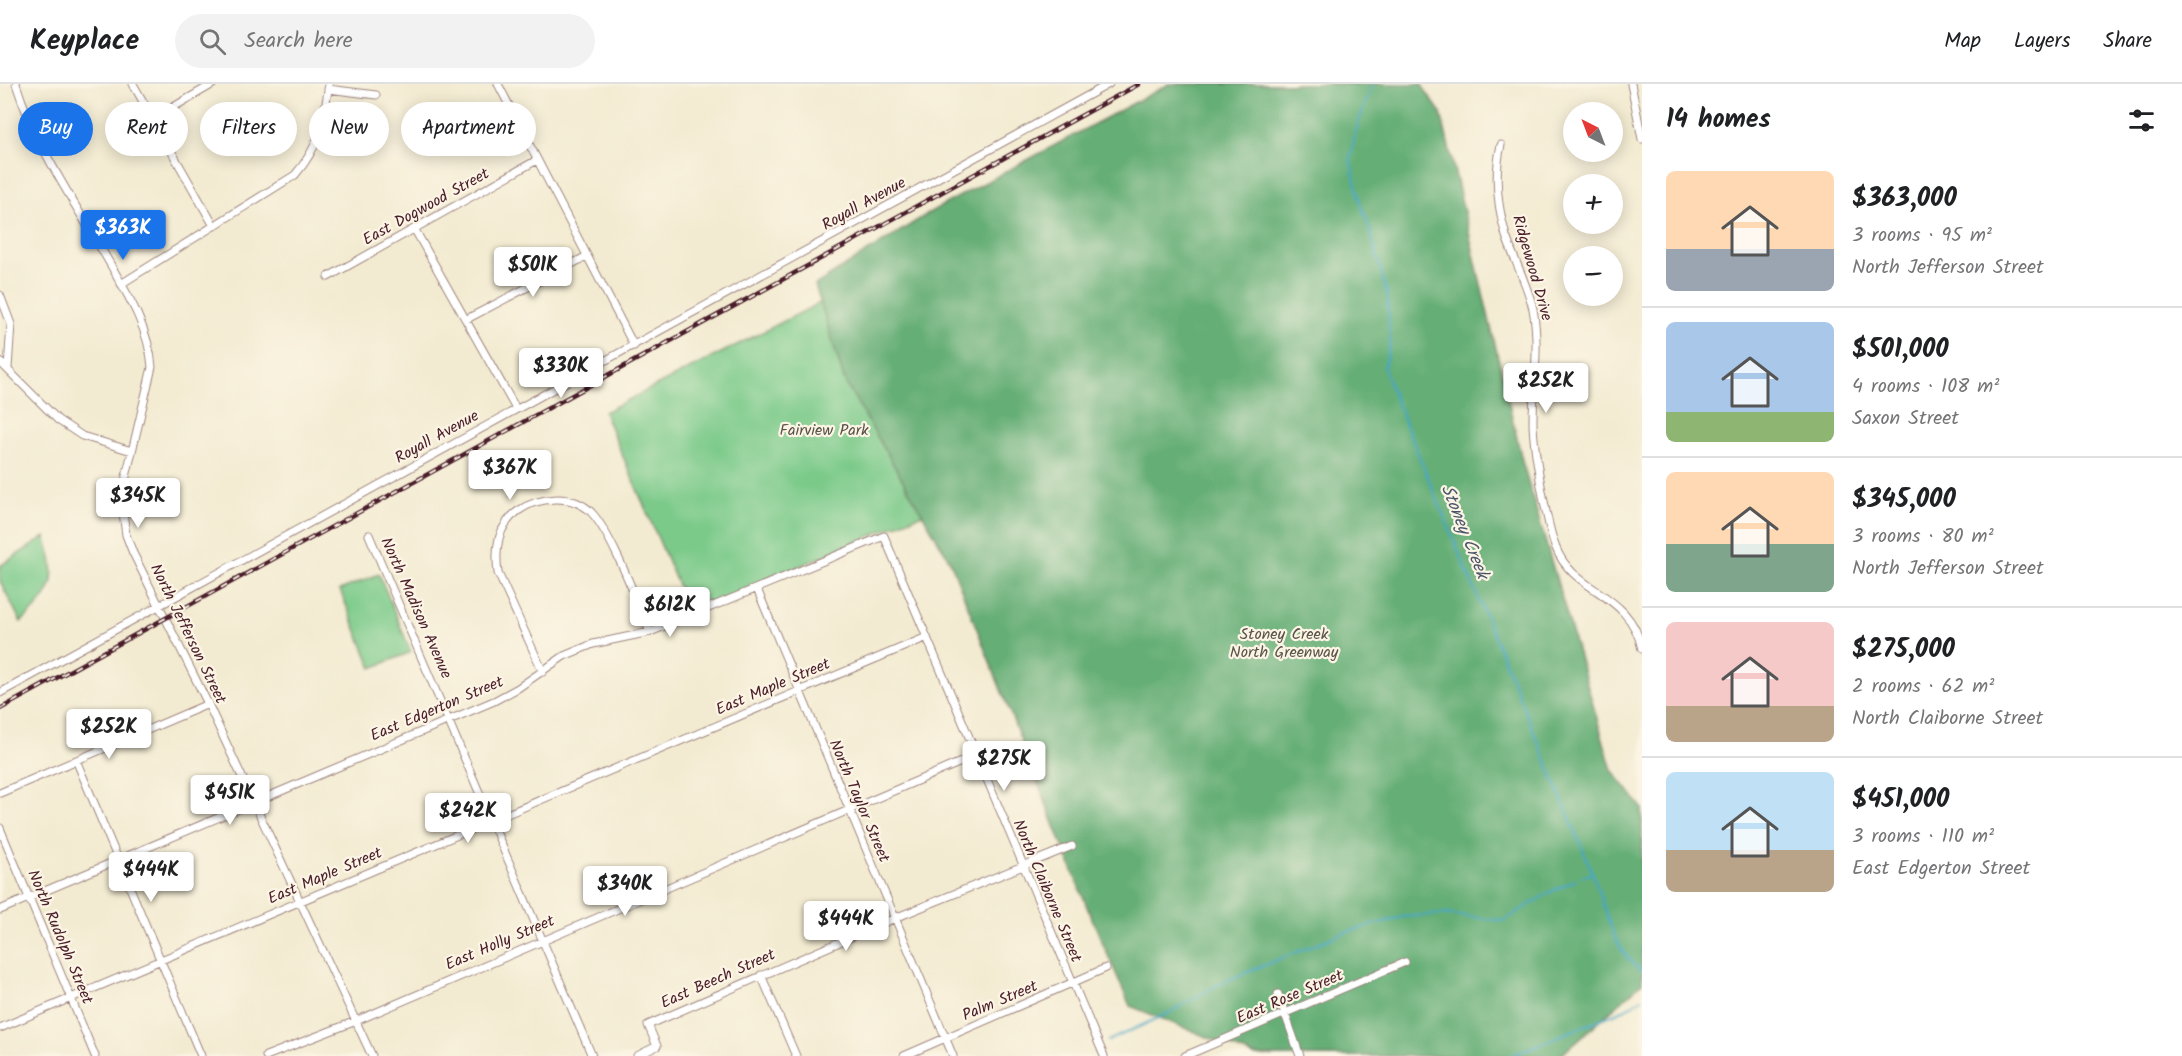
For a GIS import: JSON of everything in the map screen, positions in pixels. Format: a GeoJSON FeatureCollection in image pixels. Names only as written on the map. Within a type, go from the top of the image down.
{"type":"FeatureCollection","features":[{"type":"Feature","properties":{"kind":"street","name":"North Jefferson Street"},"geometry":{"type":"LineString","coordinates":[[16,84],[26,117],[122,284],[150,345],[152,367],[121,498],[126,535],[132,553],[160,603],[372,1056]]}},
{"type":"Feature","properties":{"kind":"street"},"geometry":{"type":"LineString","coordinates":[[133,84],[143,102]]}},
{"type":"Feature","properties":{"kind":"street"},"geometry":{"type":"LineString","coordinates":[[182,102],[213,84]]}},
{"type":"Feature","properties":{"kind":"street"},"geometry":{"type":"LineString","coordinates":[[498,84],[634,346]]}},
{"type":"Feature","properties":{"kind":"street","name":"Royall Avenue"},"geometry":{"type":"LineString","coordinates":[[0,693],[160,603],[634,346],[1109,84]]}},
{"type":"Feature","properties":{"kind":"street"},"geometry":{"type":"LineString","coordinates":[[1631,84],[1642,139]]}},
{"type":"Feature","properties":{"kind":"street"},"geometry":{"type":"LineString","coordinates":[[122,284],[295,175],[310,158],[323,129],[329,86],[376,95]]}},
{"type":"Feature","properties":{"kind":"street","name":"Ridgewood Drive"},"geometry":{"type":"LineString","coordinates":[[1501,146],[1498,198],[1506,236],[1532,306],[1537,336],[1533,425],[1556,549],[1580,579],[1618,605],[1630,618],[1638,633],[1642,649]]}},
{"type":"Feature","properties":{"kind":"street"},"geometry":{"type":"LineString","coordinates":[[174,156],[214,226]]}},
{"type":"Feature","properties":{"kind":"street","name":"East Dogwood Street"},"geometry":{"type":"LineString","coordinates":[[328,276],[415,230],[537,160]]}},
{"type":"Feature","properties":{"kind":"street"},"geometry":{"type":"LineString","coordinates":[[415,230],[516,409]]}},
{"type":"Feature","properties":{"kind":"street"},"geometry":{"type":"LineString","coordinates":[[467,320],[587,256]]}},
{"type":"Feature","properties":{"kind":"street"},"geometry":{"type":"LineString","coordinates":[[0,295],[11,324],[8,368]]}},
{"type":"Feature","properties":{"kind":"street"},"geometry":{"type":"LineString","coordinates":[[0,362],[58,420],[82,436],[132,451]]}},
{"type":"Feature","properties":{"kind":"street"},"geometry":{"type":"LineString","coordinates":[[543,672],[498,573],[495,555],[499,536],[508,518],[525,506],[547,499],[566,500],[591,512],[613,551],[650,632]]}},
{"type":"Feature","properties":{"kind":"street","name":"North Madison Avenue"},"geometry":{"type":"LineString","coordinates":[[369,535],[450,719],[541,940],[592,1056]]}},
{"type":"Feature","properties":{"kind":"street","name":"East Edgerton Street"},"geometry":{"type":"LineString","coordinates":[[0,910],[502,697],[564,656],[593,644],[650,632],[884,536]]}},
{"type":"Feature","properties":{"kind":"street","name":"North Claiborne Street"},"geometry":{"type":"LineString","coordinates":[[884,536],[1021,865],[1104,1056]]}},
{"type":"Feature","properties":{"kind":"street","name":"North Taylor Street"},"geometry":{"type":"LineString","coordinates":[[757,589],[952,1056]]}},
{"type":"Feature","properties":{"kind":"street","name":"East Maple Street"},"geometry":{"type":"LineString","coordinates":[[0,1028],[927,637]]}},
{"type":"Feature","properties":{"kind":"street"},"geometry":{"type":"LineString","coordinates":[[0,793],[208,704]]}},
{"type":"Feature","properties":{"kind":"street","name":"East Holly Street"},"geometry":{"type":"LineString","coordinates":[[266,1056],[356,1021],[975,756]]}},
{"type":"Feature","properties":{"kind":"street"},"geometry":{"type":"LineString","coordinates":[[76,760],[162,959],[201,1056]]}},
{"type":"Feature","properties":{"kind":"street","name":"North Rudolph Street"},"geometry":{"type":"LineString","coordinates":[[0,828],[95,1056]]}},
{"type":"Feature","properties":{"kind":"street","name":"East Beech Street"},"geometry":{"type":"LineString","coordinates":[[637,1056],[657,1046],[648,1024],[1021,865],[1072,846]]}},
{"type":"Feature","properties":{"kind":"street","name":"East Rose Street"},"geometry":{"type":"LineString","coordinates":[[1185,1056],[1405,962]]}},
{"type":"Feature","properties":{"kind":"street","name":"Palm Street"},"geometry":{"type":"LineString","coordinates":[[904,1056],[1106,968]]}},
{"type":"Feature","properties":{"kind":"street"},"geometry":{"type":"LineString","coordinates":[[761,975],[796,1056]]}},
{"type":"Feature","properties":{"kind":"street"},"geometry":{"type":"LineString","coordinates":[[1278,994],[1283,1014],[1300,1056]]}},
{"type":"Feature","properties":{"kind":"green space","name":"Stoney Creek North Greenway"},"geometry":{"type":"Polygon","coordinates":[[[1169,84],[1421,84],[1441,113],[1523,464],[1612,770],[1642,808],[1642,983],[1560,1056],[1254,1056],[1130,1006],[1087,907],[950,561],[845,382],[815,285],[932,211],[1169,84]]]}},
{"type":"Feature","properties":{"kind":"green space","name":"Fairview Park"},"geometry":{"type":"Polygon","coordinates":[[[885,270],[981,489],[690,613],[604,412],[885,270]]]}},
{"type":"Feature","properties":{"kind":"green space"},"geometry":{"type":"Polygon","coordinates":[[[45,537],[52,564],[51,584],[41,603],[21,622],[0,581],[0,566],[45,537]]]}},
{"type":"Feature","properties":{"kind":"green space"},"geometry":{"type":"Polygon","coordinates":[[[379,574],[411,652],[372,668],[340,590],[379,574]]]}},
{"type":"Feature","properties":{"kind":"waterway","name":"Stoney Creek"},"geometry":{"type":"LineString","coordinates":[[1373,84],[1357,126],[1350,159],[1360,203],[1369,226],[1387,294],[1390,344],[1384,367],[1391,389],[1593,874],[1611,927],[1624,952],[1642,971]]}},
{"type":"Feature","properties":{"kind":"waterway"},"geometry":{"type":"LineString","coordinates":[[1582,876],[1593,874]]}},
{"type":"Feature","properties":{"kind":"waterway"},"geometry":{"type":"LineString","coordinates":[[1108,1041],[1169,1013],[1221,983],[1343,933],[1402,917],[1445,914],[1504,921],[1548,893],[1576,880]]}},
{"type":"Feature","properties":{"kind":"waterway"},"geometry":{"type":"LineString","coordinates":[[1510,1056],[1626,1009],[1642,998]]}},
{"type":"Feature","properties":{"kind":"railway"},"geometry":{"type":"LineString","coordinates":[[0,709],[1139,84]]}}]}
